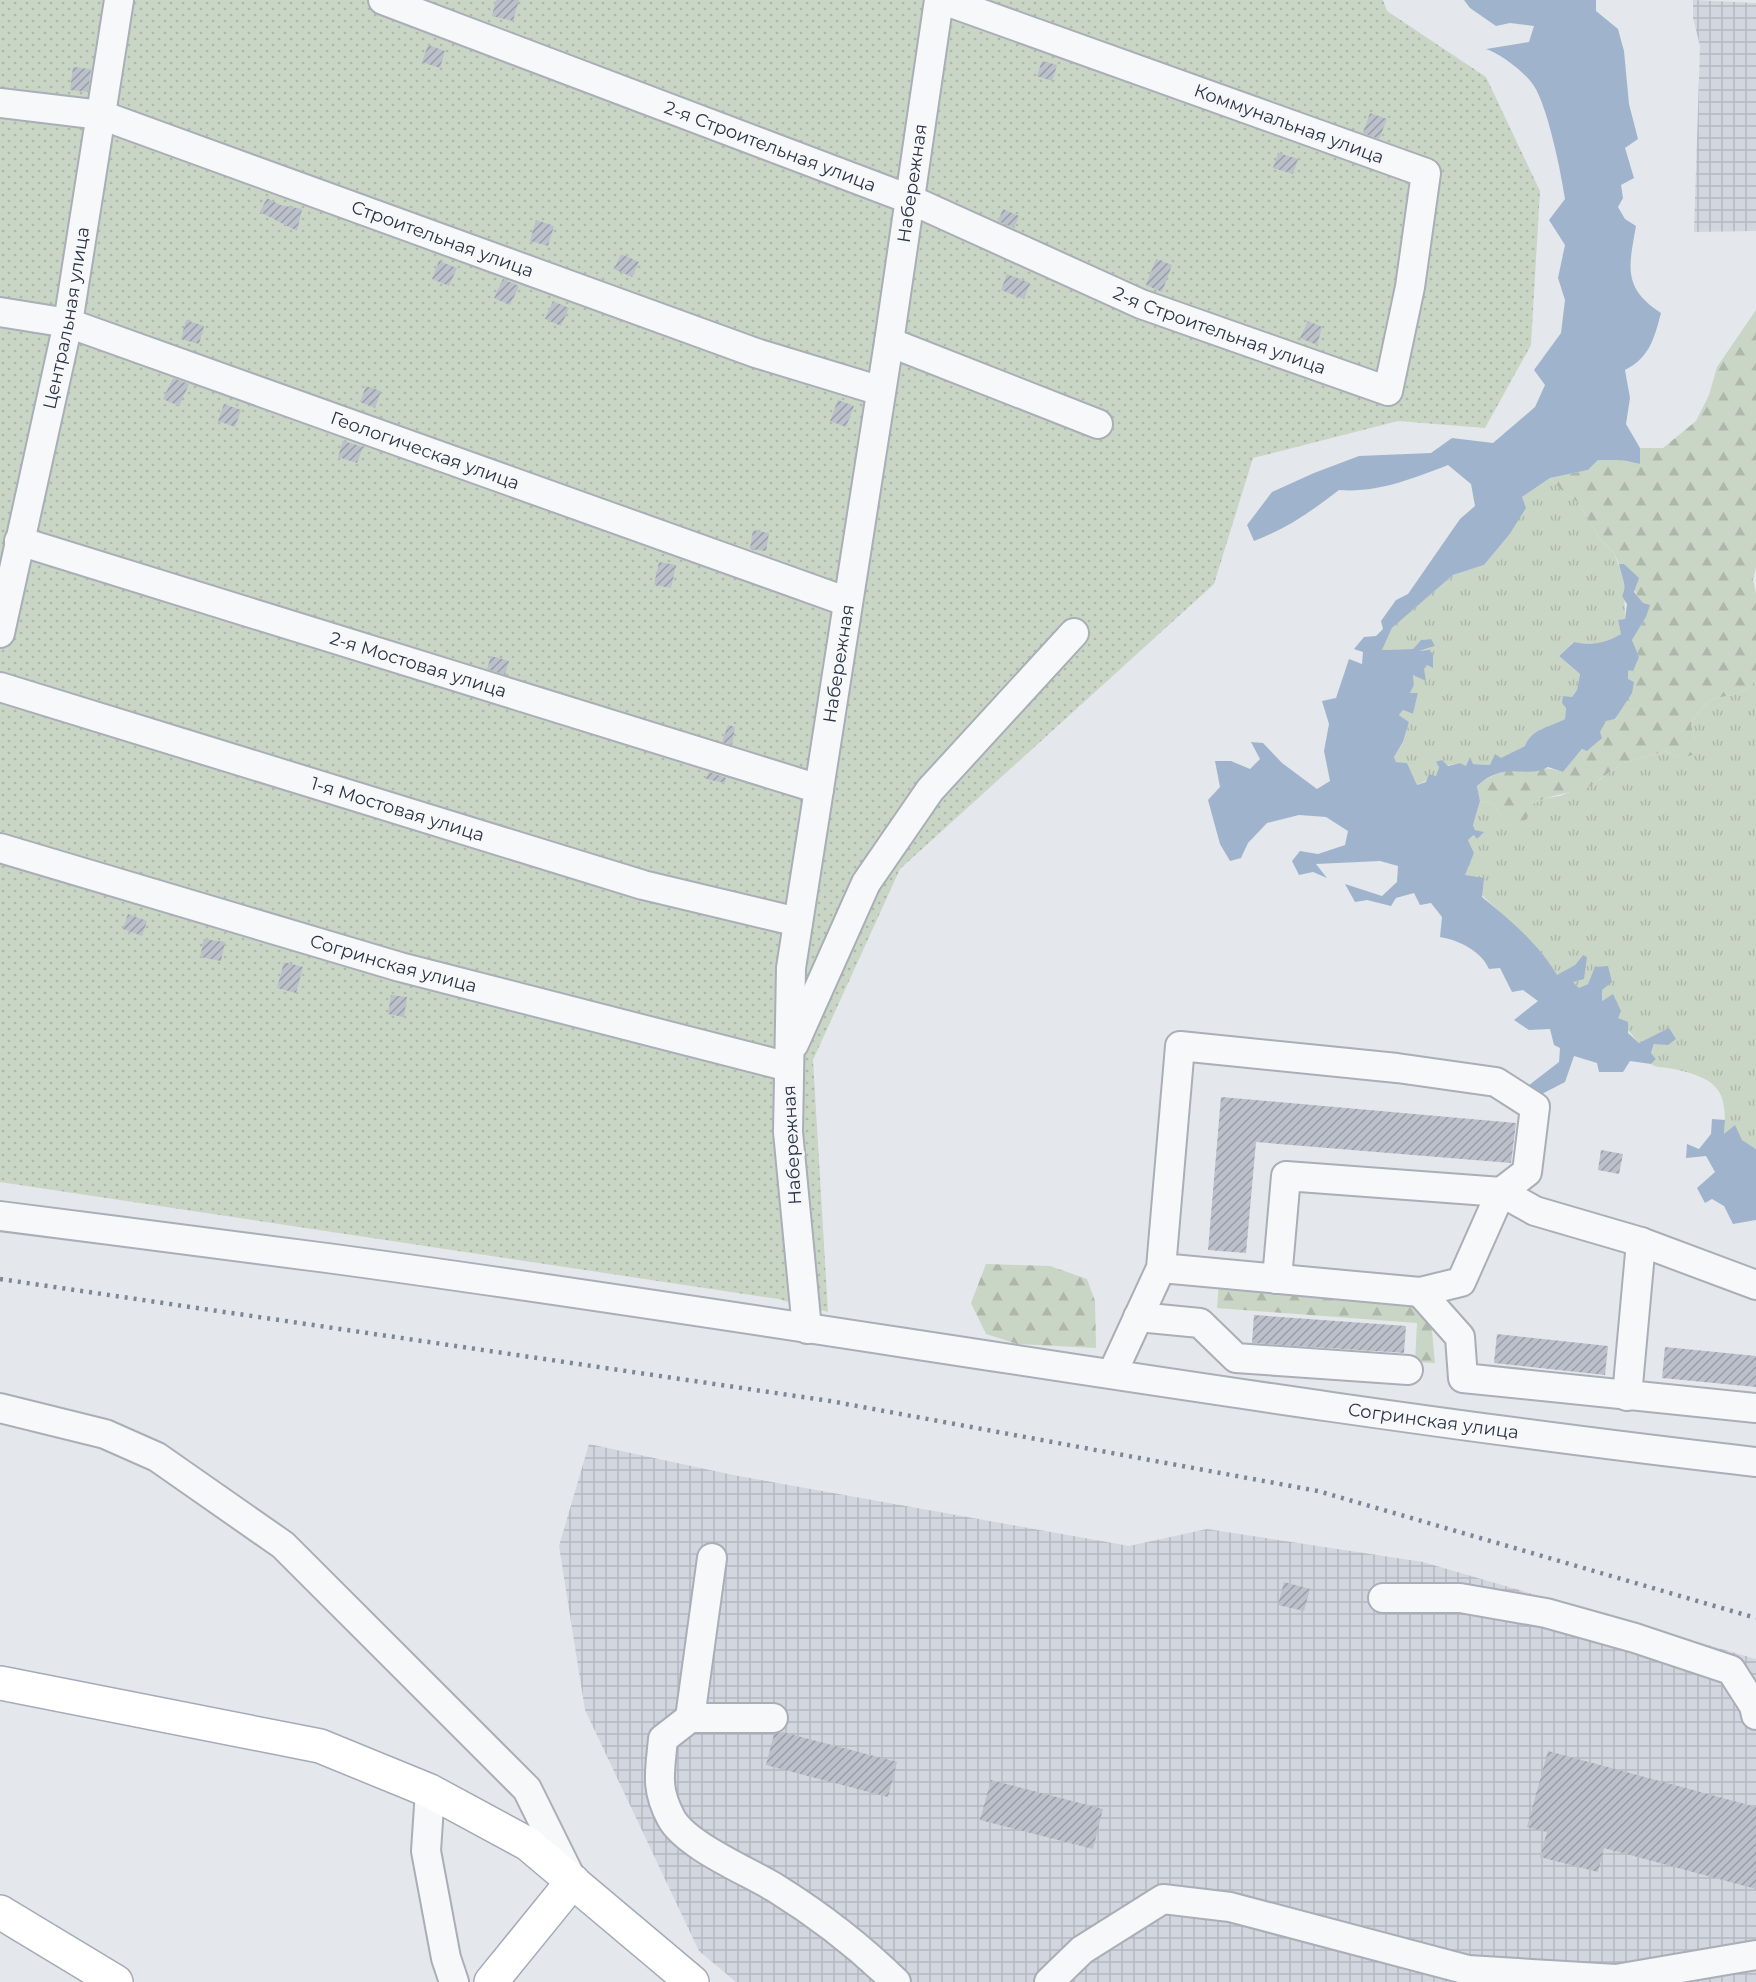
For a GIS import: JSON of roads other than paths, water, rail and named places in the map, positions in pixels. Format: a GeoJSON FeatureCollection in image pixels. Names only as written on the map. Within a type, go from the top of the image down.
{"type":"FeatureCollection","features":[{"type":"Feature","properties":{"kind":"main road"},"geometry":{"type":"LineString","coordinates":[[0,1683],[320,1746],[430,1791],[528,1844],[692,1982]]}},
{"type":"Feature","properties":{"kind":"main road"},"geometry":{"type":"LineString","coordinates":[[491,1982],[573,1881]]}},
{"type":"Feature","properties":{"kind":"main road"},"geometry":{"type":"LineString","coordinates":[[0,1912],[116,1982]]}},
{"type":"Feature","properties":{"kind":"main road"},"geometry":{"type":"LineString","coordinates":[[0,1932],[79,1982]]}},
{"type":"Feature","properties":{"kind":"street","name":"Центральная улица"},"geometry":{"type":"LineString","coordinates":[[0,633],[68,323],[119,0]]}},
{"type":"Feature","properties":{"kind":"street","name":"2-я Строительная улица"},"geometry":{"type":"LineString","coordinates":[[383,0],[909,199],[1141,304],[1388,391]]}},
{"type":"Feature","properties":{"kind":"street","name":"Набережная"},"geometry":{"type":"LineString","coordinates":[[807,1329],[788,1132],[791,968],[889,342],[939,0]]}},
{"type":"Feature","properties":{"kind":"street","name":"Коммунальная улица"},"geometry":{"type":"LineString","coordinates":[[943,0],[1426,173],[1410,286],[1388,391]]}},
{"type":"Feature","properties":{"kind":"street","name":"Строительная улица"},"geometry":{"type":"LineString","coordinates":[[0,103],[101,115],[756,353],[881,391]]}},
{"type":"Feature","properties":{"kind":"street","name":"Геологическая улица"},"geometry":{"type":"LineString","coordinates":[[0,312],[68,323],[848,602]]}},
{"type":"Feature","properties":{"kind":"street"},"geometry":{"type":"LineString","coordinates":[[889,342],[1098,424]]}},
{"type":"Feature","properties":{"kind":"street","name":"2-я Мостовая улица"},"geometry":{"type":"LineString","coordinates":[[19,541],[819,789]]}},
{"type":"Feature","properties":{"kind":"street"},"geometry":{"type":"LineString","coordinates":[[789,1060],[866,883],[930,790],[1074,633]]}},
{"type":"Feature","properties":{"kind":"street","name":"1-я Мостовая улица"},"geometry":{"type":"LineString","coordinates":[[0,687],[643,885],[798,922]]}},
{"type":"Feature","properties":{"kind":"street","name":"Согринская улица"},"geometry":{"type":"LineString","coordinates":[[0,848],[400,967],[789,1060]]}},
{"type":"Feature","properties":{"kind":"street"},"geometry":{"type":"LineString","coordinates":[[1112,1374],[1161,1268],[1180,1046],[1397,1068],[1496,1083],[1535,1107],[1527,1172],[1501,1192],[1461,1282],[1420,1292],[1161,1268]]}},
{"type":"Feature","properties":{"kind":"street"},"geometry":{"type":"LineString","coordinates":[[1277,1279],[1286,1176],[1501,1192],[1535,1211],[1641,1242],[1756,1285]]}},
{"type":"Feature","properties":{"kind":"street","name":"Согринская улица"},"geometry":{"type":"LineString","coordinates":[[0,1216],[328,1258],[1112,1374],[1633,1448],[1756,1462]]}},
{"type":"Feature","properties":{"kind":"street"},"geometry":{"type":"LineString","coordinates":[[1627,1395],[1641,1242]]}},
{"type":"Feature","properties":{"kind":"street"},"geometry":{"type":"LineString","coordinates":[[1420,1292],[1460,1337],[1462,1378],[1756,1408]]}},
{"type":"Feature","properties":{"kind":"street"},"geometry":{"type":"LineString","coordinates":[[1138,1317],[1200,1323],[1236,1358],[1408,1370]]}},
{"type":"Feature","properties":{"kind":"street"},"geometry":{"type":"LineString","coordinates":[[0,1408],[105,1434],[157,1457],[283,1545],[527,1789],[573,1881]]}},
{"type":"Feature","properties":{"kind":"street"},"geometry":{"type":"LineString","coordinates":[[690,1719],[712,1557]]}},
{"type":"Feature","properties":{"kind":"street"},"geometry":{"type":"LineString","coordinates":[[1383,1598],[1460,1599],[1546,1613],[1635,1638],[1731,1670],[1754,1706],[1756,1715]]}},
{"type":"Feature","properties":{"kind":"street"},"geometry":{"type":"LineString","coordinates":[[773,1718],[690,1719],[663,1739],[658,1787],[672,1821],[702,1846],[777,1889],[853,1941],[896,1982]]}},
{"type":"Feature","properties":{"kind":"street"},"geometry":{"type":"LineString","coordinates":[[430,1791],[426,1851],[446,1958],[454,1982]]}},
{"type":"Feature","properties":{"kind":"street"},"geometry":{"type":"LineString","coordinates":[[1049,1982],[1082,1950],[1163,1899],[1230,1907],[1468,1970],[1616,1979],[1756,1955]]}},
{"type":"Feature","properties":{"kind":"water"},"geometry":{"type":"Polygon","coordinates":[[[1464,0],[1596,0],[1596,11],[1618,29],[1624,51],[1629,104],[1638,139],[1625,148],[1634,178],[1621,185],[1623,198],[1618,207],[1625,219],[1636,226],[1631,253],[1631,275],[1634,285],[1648,304],[1661,313],[1646,353],[1625,370],[1630,398],[1626,424],[1640,448],[1640,464],[1622,460],[1598,460],[1588,470],[1550,478],[1522,497],[1526,508],[1509,535],[1484,565],[1453,575],[1392,628],[1382,650],[1413,649],[1421,640],[1431,639],[1435,646],[1419,651],[1429,650],[1433,654],[1433,668],[1427,665],[1424,669],[1426,681],[1413,675],[1414,685],[1410,693],[1418,693],[1413,714],[1403,710],[1399,715],[1409,722],[1403,742],[1394,757],[1396,762],[1407,763],[1417,785],[1426,782],[1429,774],[1436,776],[1439,767],[1436,762],[1442,760],[1448,766],[1460,763],[1466,766],[1470,757],[1473,764],[1490,765],[1495,754],[1501,758],[1525,746],[1536,732],[1565,719],[1566,708],[1562,703],[1563,696],[1572,697],[1577,690],[1580,674],[1559,656],[1574,642],[1598,643],[1621,634],[1618,620],[1625,619],[1627,604],[1622,596],[1624,584],[1619,564],[1624,564],[1639,578],[1634,592],[1643,603],[1650,605],[1646,617],[1632,640],[1639,657],[1633,671],[1628,670],[1628,679],[1634,682],[1632,693],[1615,719],[1606,721],[1600,732],[1602,738],[1587,751],[1582,749],[1563,772],[1548,767],[1531,772],[1498,773],[1477,786],[1480,801],[1473,825],[1475,830],[1484,832],[1477,839],[1474,835],[1468,840],[1474,853],[1465,875],[1484,878],[1482,897],[1533,943],[1557,975],[1575,965],[1583,955],[1587,957],[1584,979],[1573,982],[1579,988],[1588,984],[1595,967],[1608,966],[1612,982],[1602,990],[1602,1001],[1613,994],[1621,1011],[1618,1018],[1628,1022],[1628,1033],[1639,1043],[1669,1028],[1676,1039],[1668,1045],[1654,1044],[1651,1053],[1656,1059],[1651,1064],[1630,1061],[1623,1072],[1599,1072],[1597,1063],[1574,1056],[1565,1082],[1536,1097],[1524,1089],[1559,1062],[1560,1048],[1554,1045],[1550,1029],[1529,1030],[1514,1020],[1538,1001],[1523,990],[1512,992],[1500,968],[1489,969],[1481,957],[1469,947],[1440,937],[1442,917],[1431,903],[1420,905],[1414,893],[1396,898],[1391,906],[1367,900],[1355,902],[1345,884],[1382,896],[1397,882],[1398,866],[1380,861],[1316,864],[1327,878],[1313,872],[1299,875],[1292,861],[1300,851],[1318,854],[1345,845],[1348,831],[1326,817],[1299,815],[1267,823],[1248,843],[1241,858],[1230,861],[1220,844],[1208,800],[1220,787],[1215,761],[1231,761],[1250,769],[1260,759],[1251,742],[1263,743],[1282,763],[1317,789],[1330,781],[1324,751],[1329,724],[1322,701],[1336,698],[1349,659],[1362,664],[1363,652],[1354,649],[1364,637],[1376,636],[1383,629],[1381,621],[1396,600],[1408,594],[1460,519],[1475,506],[1471,484],[1448,465],[1381,487],[1339,490],[1298,519],[1254,541],[1247,525],[1272,492],[1359,456],[1431,453],[1452,438],[1493,443],[1535,407],[1545,385],[1534,370],[1561,333],[1565,300],[1558,278],[1565,245],[1549,220],[1565,199],[1563,187],[1549,124],[1534,86],[1513,65],[1486,49],[1529,42],[1534,26],[1510,23],[1496,26],[1470,8],[1464,0]]]}},
{"type":"Feature","properties":{"kind":"water"},"geometry":{"type":"Polygon","coordinates":[[[1712,1119],[1725,1120],[1724,1134],[1735,1125],[1742,1140],[1756,1149],[1756,1220],[1733,1224],[1724,1206],[1712,1199],[1705,1203],[1697,1188],[1715,1172],[1706,1156],[1686,1158],[1687,1144],[1699,1149],[1711,1134],[1712,1119]]]}},
{"type":"Feature","properties":{"kind":"railway"},"geometry":{"type":"LineString","coordinates":[[0,1279],[830,1401],[1318,1491],[1756,1618]]}}]}
